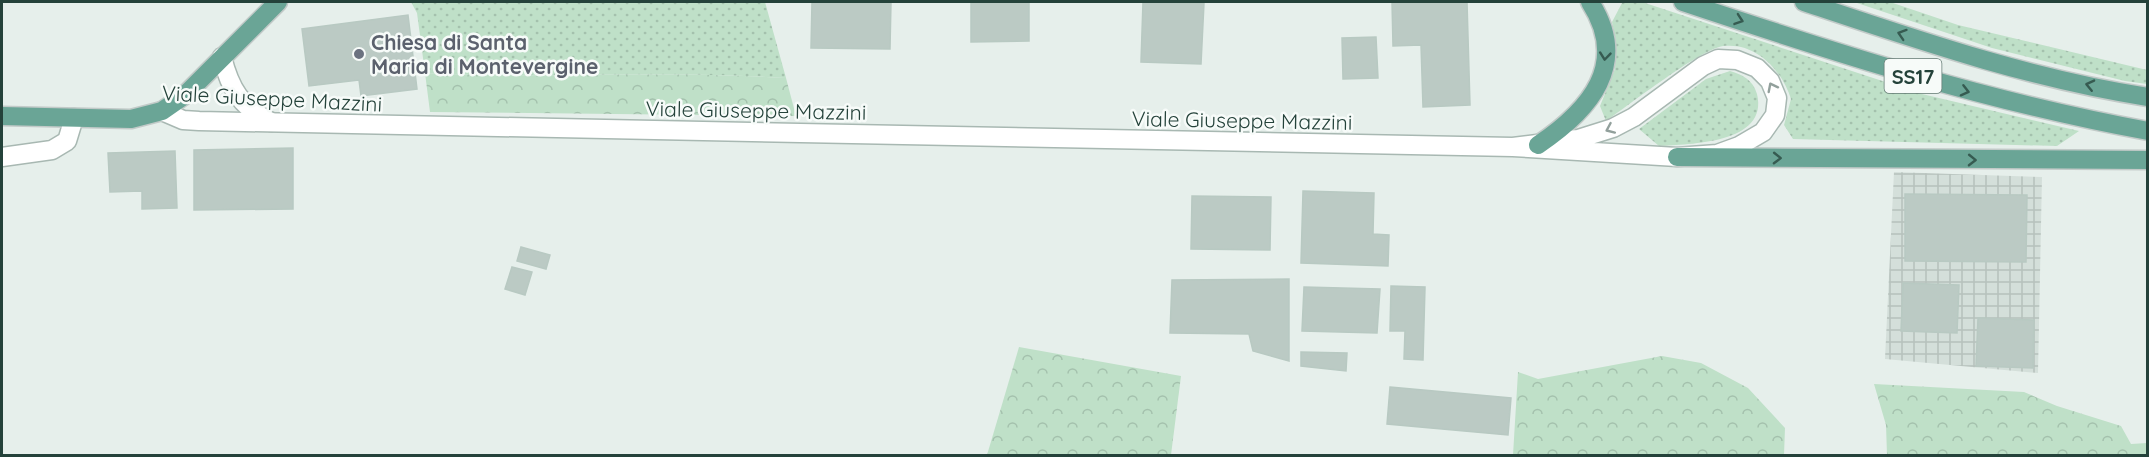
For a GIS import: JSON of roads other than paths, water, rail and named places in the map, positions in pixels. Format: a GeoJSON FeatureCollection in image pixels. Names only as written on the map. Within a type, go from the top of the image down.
{"type":"FeatureCollection","features":[{"type":"Feature","properties":{"kind":"main road"},"geometry":{"type":"LineString","coordinates":[[162,111],[174,105],[278,2]]}},
{"type":"Feature","properties":{"kind":"main road"},"geometry":{"type":"LineString","coordinates":[[1538,145],[1576,117],[1598,84],[1607,56],[1606,39],[1602,24],[1590,2]]}},
{"type":"Feature","properties":{"kind":"main road","name":"SS17"},"geometry":{"type":"LineString","coordinates":[[1683,2],[1956,89],[2071,116],[2148,131]]}},
{"type":"Feature","properties":{"kind":"main road","name":"SS17"},"geometry":{"type":"LineString","coordinates":[[1804,2],[1971,55],[2033,72],[2148,97]]}},
{"type":"Feature","properties":{"kind":"main road","name":"Viale Giuseppe Mazzini"},"geometry":{"type":"LineString","coordinates":[[2,116],[131,118],[162,111]]}},
{"type":"Feature","properties":{"kind":"main road"},"geometry":{"type":"LineString","coordinates":[[1677,157],[2148,160]]}},
{"type":"Feature","properties":{"kind":"street"},"geometry":{"type":"LineString","coordinates":[[222,57],[227,79],[242,104],[272,123]]}},
{"type":"Feature","properties":{"kind":"street","name":"Viale Giuseppe Mazzini"},"geometry":{"type":"LineString","coordinates":[[162,111],[183,120],[272,123],[1513,147],[1677,157],[1718,154],[1739,146],[1763,132],[1771,124],[1778,105],[1775,89],[1765,74],[1747,63],[1718,59],[1703,66],[1634,117],[1613,128],[1587,137],[1513,147]]}},
{"type":"Feature","properties":{"kind":"street"},"geometry":{"type":"LineString","coordinates":[[2,158],[52,150],[67,141],[74,118]]}},
{"type":"Feature","properties":{"kind":"place","name":"Chiesa di Santa Maria di Montevergine"},"geometry":{"type":"Point","coordinates":[359,54]}}]}
